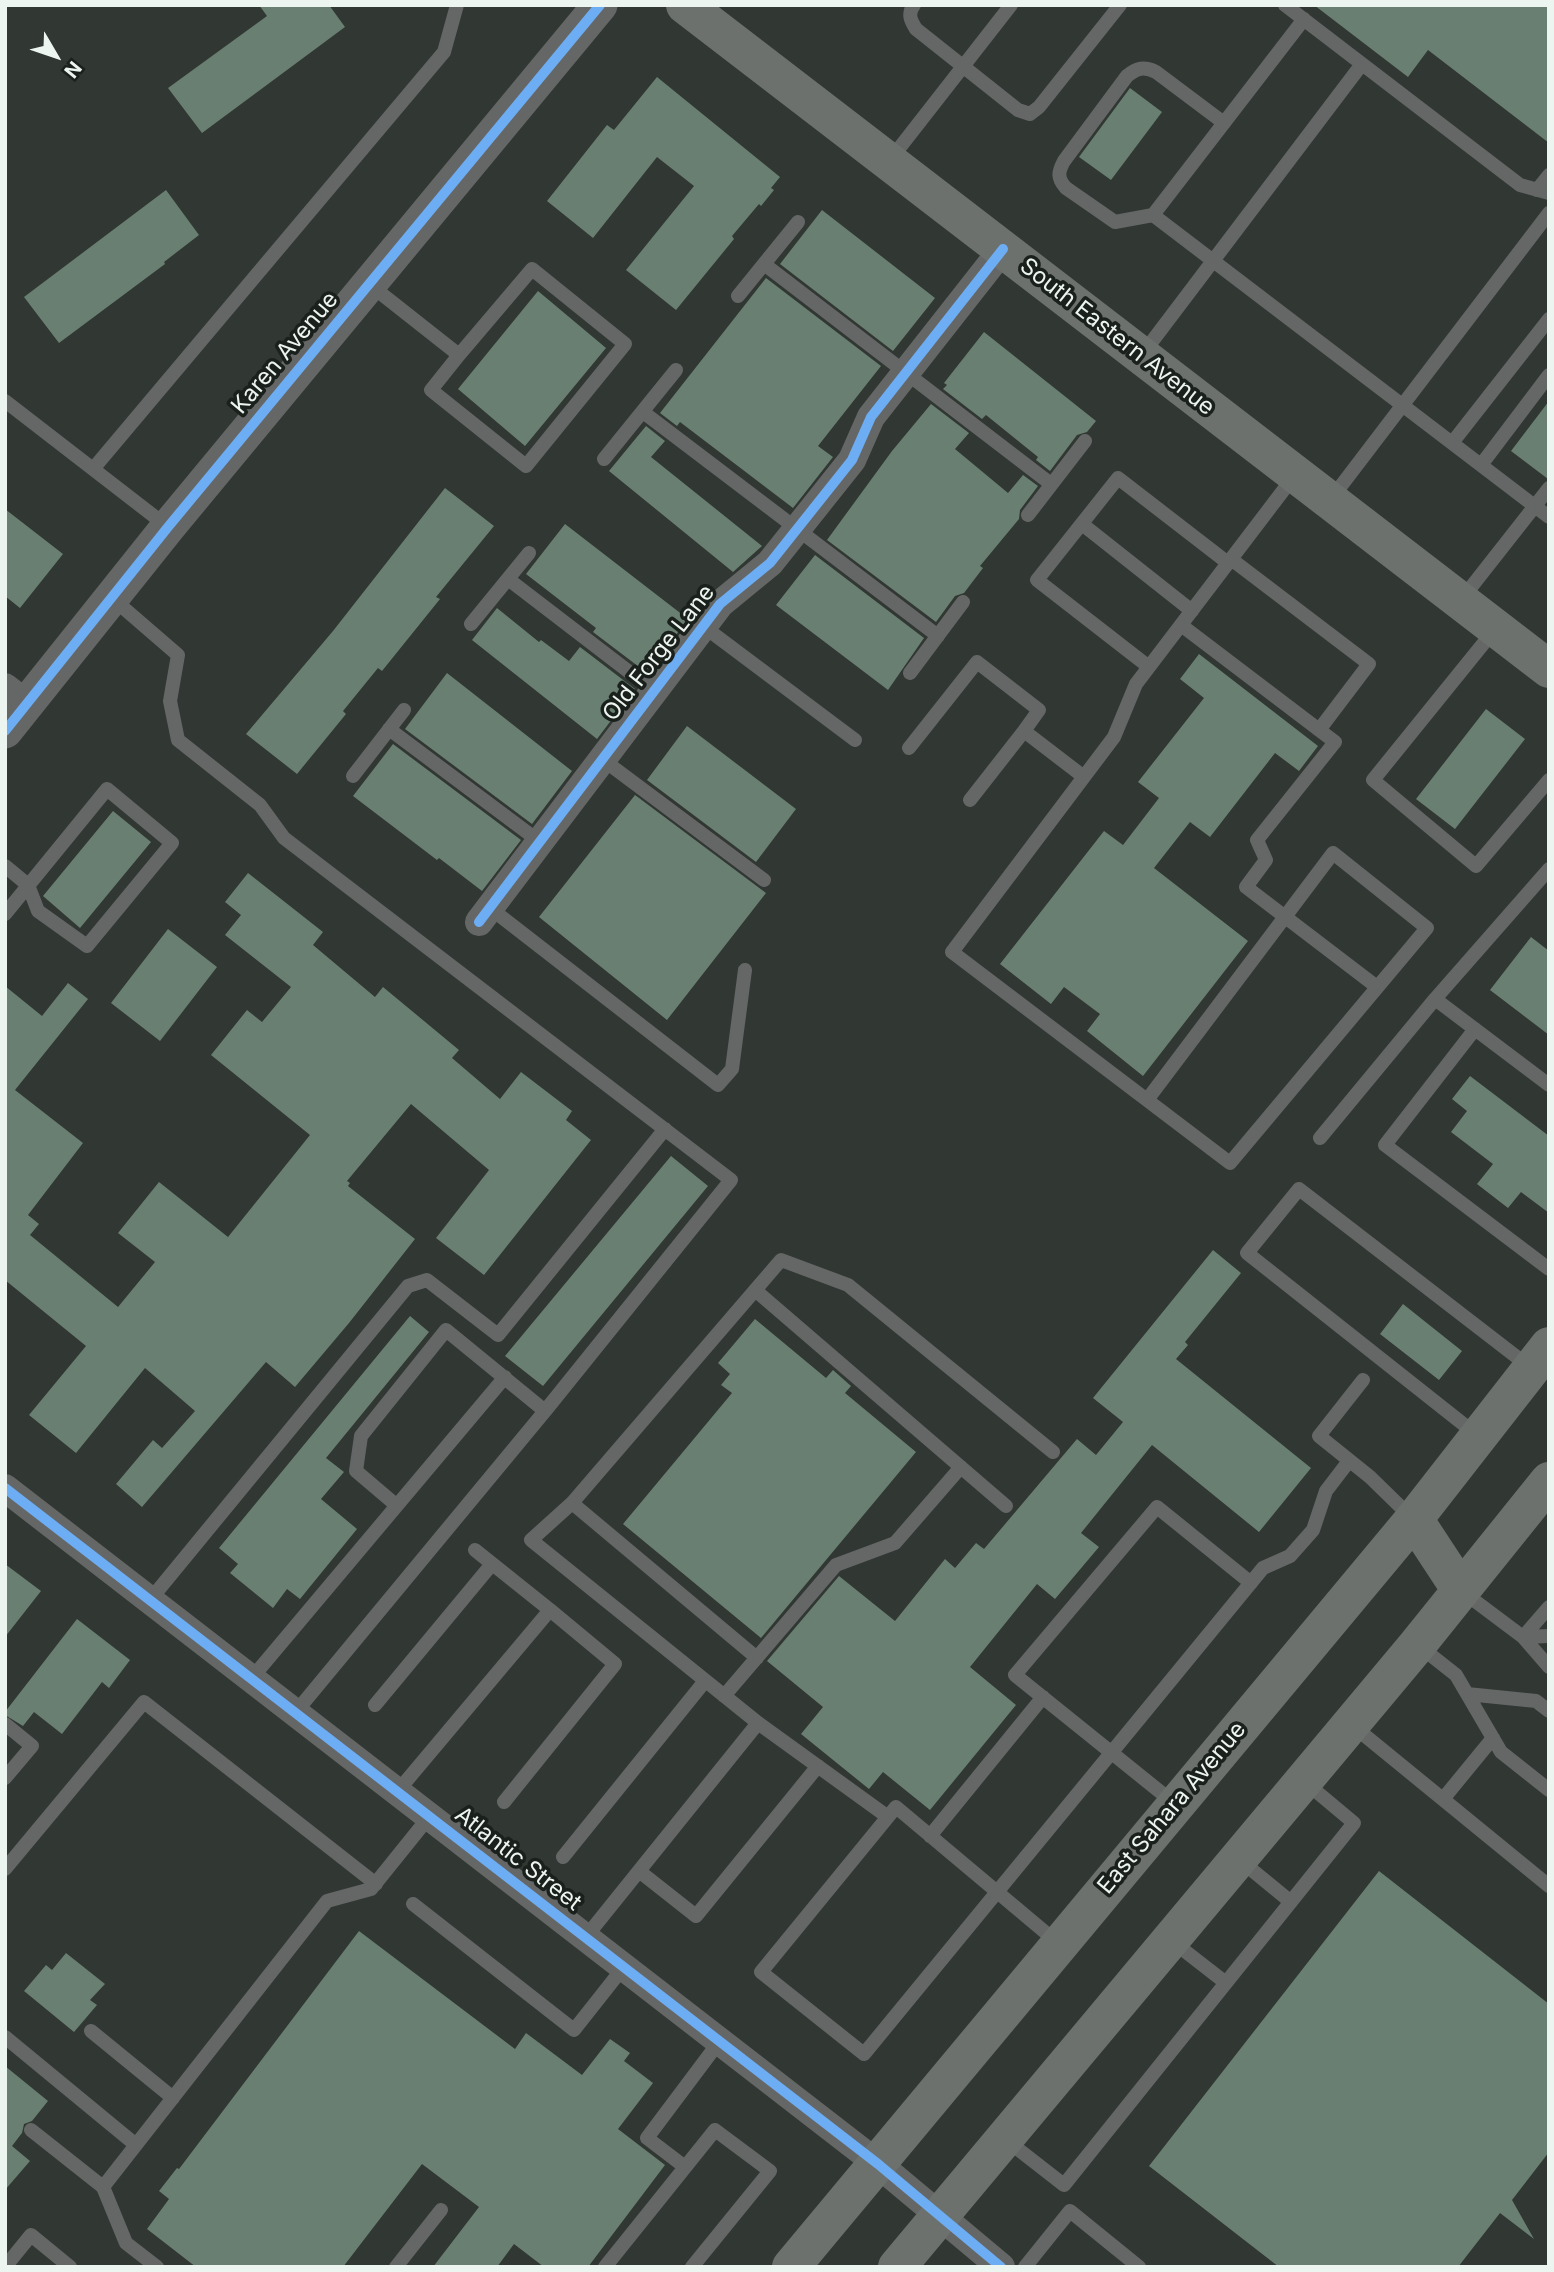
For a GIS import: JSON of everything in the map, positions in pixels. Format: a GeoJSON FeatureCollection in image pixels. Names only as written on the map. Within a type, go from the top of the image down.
{"type":"FeatureCollection","features":[{"type":"Feature","properties":{"kind":"main road","name":"South Eastern Avenue"},"geometry":{"type":"LineString","coordinates":[[685,5],[1549,669]]}},
{"type":"Feature","properties":{"kind":"main road","name":"East Sahara Avenue"},"geometry":{"type":"LineString","coordinates":[[791,2267],[1413,1519],[1540,1357]]}},
{"type":"Feature","properties":{"kind":"main road"},"geometry":{"type":"LineString","coordinates":[[897,2267],[1417,1644],[1549,1481]]}},
{"type":"Feature","properties":{"kind":"main road"},"geometry":{"type":"LineString","coordinates":[[1413,1519],[1460,1589]]}},
{"type":"Feature","properties":{"kind":"street","name":"Karen Avenue"},"geometry":{"type":"LineString","coordinates":[[5,731],[16,695],[112,598],[600,5]]}},
{"type":"Feature","properties":{"kind":"street","name":"Old Forge Lane"},"geometry":{"type":"LineString","coordinates":[[484,915],[720,604],[770,563],[852,460],[872,417],[1003,249]]}},
{"type":"Feature","properties":{"kind":"street","name":"Atlantic Street"},"geometry":{"type":"LineString","coordinates":[[5,1488],[878,2164],[1001,2267]]}},
{"type":"Feature","properties":{"kind":"lane"},"geometry":{"type":"LineString","coordinates":[[93,469],[444,52],[457,5]]}},
{"type":"Feature","properties":{"kind":"lane"},"geometry":{"type":"LineString","coordinates":[[914,5],[910,20],[916,29],[1018,110],[1030,114],[1039,107],[1119,5]]}},
{"type":"Feature","properties":{"kind":"lane"},"geometry":{"type":"LineString","coordinates":[[889,161],[1011,5]]}},
{"type":"Feature","properties":{"kind":"lane"},"geometry":{"type":"LineString","coordinates":[[1285,5],[1520,185],[1543,192],[1549,175]]}},
{"type":"Feature","properties":{"kind":"lane"},"geometry":{"type":"LineString","coordinates":[[1224,123],[1156,72],[1145,67],[1135,69],[1064,161],[1058,171],[1059,180],[1066,188],[1115,222],[1153,215],[1224,123],[1304,19]]}},
{"type":"Feature","properties":{"kind":"lane"},"geometry":{"type":"LineString","coordinates":[[1141,356],[1362,64]]}},
{"type":"Feature","properties":{"kind":"lane"},"geometry":{"type":"LineString","coordinates":[[1329,500],[1549,213]]}},
{"type":"Feature","properties":{"kind":"lane"},"geometry":{"type":"LineString","coordinates":[[1153,215],[1549,517]]}},
{"type":"Feature","properties":{"kind":"lane"},"geometry":{"type":"LineString","coordinates":[[738,296],[798,222]]}},
{"type":"Feature","properties":{"kind":"lane"},"geometry":{"type":"LineString","coordinates":[[764,264],[1051,484]]}},
{"type":"Feature","properties":{"kind":"lane"},"geometry":{"type":"LineString","coordinates":[[532,269],[625,344],[526,466],[431,390],[459,355],[532,269]]}},
{"type":"Feature","properties":{"kind":"lane"},"geometry":{"type":"LineString","coordinates":[[369,284],[459,355]]}},
{"type":"Feature","properties":{"kind":"lane"},"geometry":{"type":"LineString","coordinates":[[1452,443],[1549,319]]}},
{"type":"Feature","properties":{"kind":"lane"},"geometry":{"type":"LineString","coordinates":[[604,460],[676,370]]}},
{"type":"Feature","properties":{"kind":"lane"},"geometry":{"type":"LineString","coordinates":[[1481,465],[1549,375]]}},
{"type":"Feature","properties":{"kind":"lane"},"geometry":{"type":"LineString","coordinates":[[5,401],[168,527]]}},
{"type":"Feature","properties":{"kind":"lane"},"geometry":{"type":"LineString","coordinates":[[643,412],[938,636]]}},
{"type":"Feature","properties":{"kind":"lane"},"geometry":{"type":"LineString","coordinates":[[1028,515],[1085,441]]}},
{"type":"Feature","properties":{"kind":"lane"},"geometry":{"type":"LineString","coordinates":[[1146,1100],[1333,853],[1427,928],[1230,1163],[1146,1100],[952,952],[1114,737],[1136,684],[1296,474]]}},
{"type":"Feature","properties":{"kind":"lane"},"geometry":{"type":"LineString","coordinates":[[1149,667],[1037,580],[1118,478],[1369,664],[1319,730]]}},
{"type":"Feature","properties":{"kind":"lane"},"geometry":{"type":"LineString","coordinates":[[1461,601],[1549,488]]}},
{"type":"Feature","properties":{"kind":"lane"},"geometry":{"type":"LineString","coordinates":[[1082,524],[1192,611]]}},
{"type":"Feature","properties":{"kind":"lane"},"geometry":{"type":"LineString","coordinates":[[471,624],[529,553]]}},
{"type":"Feature","properties":{"kind":"lane"},"geometry":{"type":"LineString","coordinates":[[508,579],[654,691]]}},
{"type":"Feature","properties":{"kind":"lane"},"geometry":{"type":"LineString","coordinates":[[112,598],[178,655],[170,701],[178,740],[260,805],[284,838],[731,1180],[296,1713]]}},
{"type":"Feature","properties":{"kind":"lane"},"geometry":{"type":"LineString","coordinates":[[910,673],[963,602]]}},
{"type":"Feature","properties":{"kind":"lane"},"geometry":{"type":"LineString","coordinates":[[1181,625],[1335,742],[1257,840],[1266,860],[1246,887],[1377,988]]}},
{"type":"Feature","properties":{"kind":"lane"},"geometry":{"type":"LineString","coordinates":[[703,626],[855,740]]}},
{"type":"Feature","properties":{"kind":"lane"},"geometry":{"type":"LineString","coordinates":[[1496,628],[1373,780],[1476,866],[1549,780]]}},
{"type":"Feature","properties":{"kind":"lane"},"geometry":{"type":"LineString","coordinates":[[909,748],[977,662],[1039,710],[970,800]]}},
{"type":"Feature","properties":{"kind":"lane"},"geometry":{"type":"LineString","coordinates":[[353,776],[404,710]]}},
{"type":"Feature","properties":{"kind":"lane"},"geometry":{"type":"LineString","coordinates":[[389,729],[540,842]]}},
{"type":"Feature","properties":{"kind":"lane"},"geometry":{"type":"LineString","coordinates":[[1024,731],[1084,777]]}},
{"type":"Feature","properties":{"kind":"lane"},"geometry":{"type":"LineString","coordinates":[[603,759],[764,880]]}},
{"type":"Feature","properties":{"kind":"lane"},"geometry":{"type":"LineString","coordinates":[[5,866],[28,885],[38,911],[87,946],[172,843],[107,789],[28,885],[5,914]]}},
{"type":"Feature","properties":{"kind":"lane"},"geometry":{"type":"LineString","coordinates":[[1320,1138],[1435,999],[1549,869]]}},
{"type":"Feature","properties":{"kind":"lane"},"geometry":{"type":"LineString","coordinates":[[484,915],[718,1085],[732,1069],[745,970]]}},
{"type":"Feature","properties":{"kind":"lane"},"geometry":{"type":"LineString","coordinates":[[1435,999],[1549,1085]]}},
{"type":"Feature","properties":{"kind":"lane"},"geometry":{"type":"LineString","coordinates":[[1475,1029],[1385,1145],[1549,1269]]}},
{"type":"Feature","properties":{"kind":"lane"},"geometry":{"type":"LineString","coordinates":[[150,1600],[408,1286],[427,1280],[498,1335],[665,1129]]}},
{"type":"Feature","properties":{"kind":"lane"},"geometry":{"type":"LineString","coordinates":[[1479,1437],[1247,1253],[1299,1189],[1540,1357]]}},
{"type":"Feature","properties":{"kind":"lane"},"geometry":{"type":"LineString","coordinates":[[888,1817],[758,1723],[531,1541],[572,1503],[781,1260],[848,1285],[1053,1452]]}},
{"type":"Feature","properties":{"kind":"lane"},"geometry":{"type":"LineString","coordinates":[[755,1290],[1006,1506]]}},
{"type":"Feature","properties":{"kind":"lane"},"geometry":{"type":"LineString","coordinates":[[396,1505],[356,1471],[361,1436],[446,1330],[545,1410]]}},
{"type":"Feature","properties":{"kind":"lane"},"geometry":{"type":"LineString","coordinates":[[251,1679],[505,1377]]}},
{"type":"Feature","properties":{"kind":"lane"},"geometry":{"type":"LineString","coordinates":[[1363,1380],[1319,1436],[1413,1519]]}},
{"type":"Feature","properties":{"kind":"lane"},"geometry":{"type":"LineString","coordinates":[[1059,1944],[997,1892],[930,1836],[896,1807],[761,1972],[864,2054],[997,1892],[1111,1753],[1251,1583],[1263,1568],[1290,1556],[1313,1530],[1326,1491],[1349,1461]]}},
{"type":"Feature","properties":{"kind":"lane"},"geometry":{"type":"LineString","coordinates":[[724,1696],[836,1565],[895,1543],[961,1467]]}},
{"type":"Feature","properties":{"kind":"lane"},"geometry":{"type":"LineString","coordinates":[[572,1503],[757,1658]]}},
{"type":"Feature","properties":{"kind":"lane"},"geometry":{"type":"LineString","coordinates":[[1175,1804],[1015,1675],[1157,1507],[1251,1583]]}},
{"type":"Feature","properties":{"kind":"lane"},"geometry":{"type":"LineString","coordinates":[[474,1550],[615,1664],[504,1802]]}},
{"type":"Feature","properties":{"kind":"lane"},"geometry":{"type":"LineString","coordinates":[[375,1705],[492,1564]]}},
{"type":"Feature","properties":{"kind":"lane"},"geometry":{"type":"LineString","coordinates":[[1460,1589],[1523,1637],[1549,1667]]}},
{"type":"Feature","properties":{"kind":"lane"},"geometry":{"type":"LineString","coordinates":[[1523,1637],[1549,1607]]}},
{"type":"Feature","properties":{"kind":"lane"},"geometry":{"type":"LineString","coordinates":[[397,1793],[550,1610]]}},
{"type":"Feature","properties":{"kind":"lane"},"geometry":{"type":"LineString","coordinates":[[1523,1637],[1549,1636]]}},
{"type":"Feature","properties":{"kind":"lane"},"geometry":{"type":"LineString","coordinates":[[1417,1644],[1456,1675],[1501,1752],[1549,1790]]}},
{"type":"Feature","properties":{"kind":"lane"},"geometry":{"type":"LineString","coordinates":[[563,1857],[705,1681]]}},
{"type":"Feature","properties":{"kind":"lane"},"geometry":{"type":"LineString","coordinates":[[1467,1694],[1536,1701],[1549,1711]]}},
{"type":"Feature","properties":{"kind":"lane"},"geometry":{"type":"LineString","coordinates":[[930,1836],[1043,1697]]}},
{"type":"Feature","properties":{"kind":"lane"},"geometry":{"type":"LineString","coordinates":[[5,1869],[144,1702],[376,1884]]}},
{"type":"Feature","properties":{"kind":"lane"},"geometry":{"type":"LineString","coordinates":[[585,1938],[758,1723]]}},
{"type":"Feature","properties":{"kind":"lane"},"geometry":{"type":"LineString","coordinates":[[5,1724],[32,1746],[5,1778]]}},
{"type":"Feature","properties":{"kind":"lane"},"geometry":{"type":"LineString","coordinates":[[1350,1724],[1549,1886]]}},
{"type":"Feature","properties":{"kind":"lane"},"geometry":{"type":"LineString","coordinates":[[1443,1799],[1493,1738]]}},
{"type":"Feature","properties":{"kind":"lane"},"geometry":{"type":"LineString","coordinates":[[639,1871],[696,1916],[818,1766]]}},
{"type":"Feature","properties":{"kind":"lane"},"geometry":{"type":"LineString","coordinates":[[1064,2185],[1354,1823],[1303,1780]]}},
{"type":"Feature","properties":{"kind":"lane"},"geometry":{"type":"LineString","coordinates":[[103,2187],[327,1901],[371,1889],[429,1817]]}},
{"type":"Feature","properties":{"kind":"lane"},"geometry":{"type":"LineString","coordinates":[[1238,1859],[1291,1902]]}},
{"type":"Feature","properties":{"kind":"lane"},"geometry":{"type":"LineString","coordinates":[[413,1904],[574,2030],[623,1968]]}},
{"type":"Feature","properties":{"kind":"lane"},"geometry":{"type":"LineString","coordinates":[[1170,1940],[1226,1983]]}},
{"type":"Feature","properties":{"kind":"lane"},"geometry":{"type":"LineString","coordinates":[[91,2031],[173,2098]]}},
{"type":"Feature","properties":{"kind":"lane"},"geometry":{"type":"LineString","coordinates":[[5,2037],[136,2145]]}},
{"type":"Feature","properties":{"kind":"lane"},"geometry":{"type":"LineString","coordinates":[[685,2167],[647,2138],[719,2042]]}},
{"type":"Feature","properties":{"kind":"lane"},"geometry":{"type":"LineString","coordinates":[[31,2130],[103,2187],[126,2243],[157,2267]]}},
{"type":"Feature","properties":{"kind":"lane"},"geometry":{"type":"LineString","coordinates":[[605,2267],[715,2130],[770,2171],[692,2267]]}},
{"type":"Feature","properties":{"kind":"lane"},"geometry":{"type":"LineString","coordinates":[[1004,2139],[1064,2185],[1070,2211],[1139,2267]]}},
{"type":"Feature","properties":{"kind":"lane"},"geometry":{"type":"LineString","coordinates":[[396,2267],[441,2210]]}},
{"type":"Feature","properties":{"kind":"lane"},"geometry":{"type":"LineString","coordinates":[[1024,2267],[1070,2211]]}},
{"type":"Feature","properties":{"kind":"lane"},"geometry":{"type":"LineString","coordinates":[[5,2267],[31,2235],[70,2267]]}},
{"type":"Feature","properties":{"kind":"building"},"geometry":{"type":"Polygon","coordinates":[[[259,5],[329,5],[345,27],[202,133],[168,88],[267,16],[259,5]]]}},
{"type":"Feature","properties":{"kind":"building"},"geometry":{"type":"Polygon","coordinates":[[[1314,5],[1549,5],[1549,143],[1428,50],[1408,77],[1314,5]]]}},
{"type":"Feature","properties":{"kind":"building"},"geometry":{"type":"Polygon","coordinates":[[[657,77],[780,177],[771,188],[774,190],[732,236],[734,239],[676,310],[626,270],[694,186],[657,157],[593,238],[547,201],[607,125],[614,130],[657,77]]]}},
{"type":"Feature","properties":{"kind":"building"},"geometry":{"type":"Polygon","coordinates":[[[1130,88],[1162,112],[1111,180],[1079,157],[1130,88]]]}},
{"type":"Feature","properties":{"kind":"building"},"geometry":{"type":"Polygon","coordinates":[[[166,190],[199,235],[164,262],[165,264],[59,343],[24,297],[166,190]]]}},
{"type":"Feature","properties":{"kind":"building"},"geometry":{"type":"Polygon","coordinates":[[[822,210],[935,298],[893,351],[780,264],[822,210]]]}},
{"type":"Feature","properties":{"kind":"building"},"geometry":{"type":"Polygon","coordinates":[[[766,278],[881,366],[818,446],[833,457],[793,508],[680,422],[677,426],[660,413],[766,278]]]}},
{"type":"Feature","properties":{"kind":"building"},"geometry":{"type":"Polygon","coordinates":[[[538,291],[606,348],[525,446],[458,389],[538,291]]]}},
{"type":"Feature","properties":{"kind":"building"},"geometry":{"type":"Polygon","coordinates":[[[984,332],[1096,421],[1087,432],[1077,435],[1050,471],[1036,460],[1038,457],[986,415],[982,419],[943,389],[947,385],[944,383],[984,332]]]}},
{"type":"Feature","properties":{"kind":"building"},"geometry":{"type":"Polygon","coordinates":[[[1549,401],[1549,479],[1548,479],[1511,451],[1549,401]]]}},
{"type":"Feature","properties":{"kind":"building"},"geometry":{"type":"Polygon","coordinates":[[[931,404],[969,433],[955,449],[1008,493],[1023,475],[1038,486],[1020,510],[1019,519],[980,566],[983,568],[964,593],[955,596],[936,622],[827,540],[892,451],[931,404]]]}},
{"type":"Feature","properties":{"kind":"building"},"geometry":{"type":"Polygon","coordinates":[[[646,426],[665,441],[651,457],[762,546],[733,572],[609,471],[646,426]]]}},
{"type":"Feature","properties":{"kind":"building"},"geometry":{"type":"Polygon","coordinates":[[[445,488],[494,526],[436,597],[440,599],[382,671],[378,668],[343,711],[346,714],[297,774],[246,734],[333,631],[445,488]]]}},
{"type":"Feature","properties":{"kind":"building"},"geometry":{"type":"Polygon","coordinates":[[[5,509],[63,554],[20,608],[5,596],[5,509]]]}},
{"type":"Feature","properties":{"kind":"building"},"geometry":{"type":"Polygon","coordinates":[[[565,524],[688,619],[647,673],[593,632],[596,628],[526,574],[565,524]]]}},
{"type":"Feature","properties":{"kind":"building"},"geometry":{"type":"Polygon","coordinates":[[[815,555],[924,638],[888,690],[776,605],[815,555]]]}},
{"type":"Feature","properties":{"kind":"building"},"geometry":{"type":"Polygon","coordinates":[[[497,608],[539,642],[541,640],[569,661],[580,647],[635,689],[597,739],[472,640],[497,608]]]}},
{"type":"Feature","properties":{"kind":"building"},"geometry":{"type":"Polygon","coordinates":[[[1199,654],[1318,746],[1299,771],[1275,753],[1210,837],[1190,822],[1154,868],[1248,941],[1143,1076],[1087,1031],[1100,1014],[1064,987],[1051,1004],[1000,964],[1104,831],[1123,845],[1159,798],[1138,782],[1204,698],[1180,679],[1199,654]]]}},
{"type":"Feature","properties":{"kind":"building"},"geometry":{"type":"Polygon","coordinates":[[[447,673],[572,771],[532,824],[405,729],[447,673]]]}},
{"type":"Feature","properties":{"kind":"building"},"geometry":{"type":"Polygon","coordinates":[[[1486,709],[1525,739],[1455,829],[1416,799],[1486,709]]]}},
{"type":"Feature","properties":{"kind":"building"},"geometry":{"type":"Polygon","coordinates":[[[687,726],[796,809],[756,862],[647,780],[687,726]]]}},
{"type":"Feature","properties":{"kind":"building"},"geometry":{"type":"Polygon","coordinates":[[[393,744],[521,840],[482,891],[353,796],[393,744]]]}},
{"type":"Feature","properties":{"kind":"building"},"geometry":{"type":"Polygon","coordinates":[[[635,795],[766,893],[667,1020],[539,917],[635,795]]]}},
{"type":"Feature","properties":{"kind":"building"},"geometry":{"type":"Polygon","coordinates":[[[113,811],[151,842],[80,928],[43,896],[113,811]]]}},
{"type":"Feature","properties":{"kind":"building"},"geometry":{"type":"Polygon","coordinates":[[[248,873],[323,932],[313,945],[375,997],[383,987],[459,1050],[452,1058],[500,1099],[521,1072],[572,1111],[566,1120],[591,1140],[484,1275],[436,1238],[489,1170],[411,1104],[347,1181],[350,1183],[348,1186],[415,1239],[295,1387],[266,1362],[142,1507],[116,1484],[153,1440],[162,1448],[195,1411],[145,1368],[76,1453],[29,1415],[86,1346],[5,1280],[5,986],[42,1016],[68,983],[88,999],[15,1090],[83,1143],[28,1215],[39,1224],[30,1235],[118,1307],[155,1262],[118,1233],[159,1182],[228,1237],[310,1135],[211,1055],[247,1010],[262,1022],[291,987],[225,935],[241,915],[225,902],[248,873]]]}},
{"type":"Feature","properties":{"kind":"building"},"geometry":{"type":"Polygon","coordinates":[[[168,929],[217,967],[160,1041],[111,1003],[168,929]]]}},
{"type":"Feature","properties":{"kind":"building"},"geometry":{"type":"Polygon","coordinates":[[[1531,937],[1549,951],[1549,1035],[1490,990],[1531,937]]]}},
{"type":"Feature","properties":{"kind":"building"},"geometry":{"type":"Polygon","coordinates":[[[1470,1076],[1549,1136],[1549,1213],[1521,1192],[1508,1208],[1477,1184],[1493,1164],[1451,1132],[1467,1111],[1452,1099],[1470,1076]]]}},
{"type":"Feature","properties":{"kind":"building"},"geometry":{"type":"Polygon","coordinates":[[[671,1156],[708,1186],[543,1386],[505,1356],[671,1156]]]}},
{"type":"Feature","properties":{"kind":"building"},"geometry":{"type":"Polygon","coordinates":[[[1213,1250],[1241,1273],[1185,1342],[1188,1345],[1176,1359],[1311,1468],[1259,1532],[1152,1445],[1081,1533],[1099,1547],[1055,1599],[1037,1584],[970,1667],[1016,1705],[930,1810],[883,1772],[869,1789],[801,1734],[823,1707],[767,1661],[839,1576],[895,1621],[945,1559],[955,1568],[976,1543],[984,1549],[1077,1439],[1096,1455],[1123,1422],[1093,1398],[1213,1250]]]}},
{"type":"Feature","properties":{"kind":"building"},"geometry":{"type":"Polygon","coordinates":[[[1403,1304],[1462,1351],[1439,1380],[1380,1334],[1403,1304]]]}},
{"type":"Feature","properties":{"kind":"building"},"geometry":{"type":"Polygon","coordinates":[[[410,1316],[429,1332],[326,1458],[344,1472],[321,1499],[357,1529],[300,1599],[287,1589],[273,1608],[230,1573],[238,1564],[219,1548],[410,1316]]]}},
{"type":"Feature","properties":{"kind":"building"},"geometry":{"type":"Polygon","coordinates":[[[755,1319],[826,1378],[833,1370],[851,1386],[845,1393],[916,1452],[761,1638],[623,1524],[732,1393],[721,1385],[730,1374],[718,1363],[755,1319]]]}},
{"type":"Feature","properties":{"kind":"building"},"geometry":{"type":"Polygon","coordinates":[[[5,1564],[41,1591],[5,1637],[5,1564]]]}},
{"type":"Feature","properties":{"kind":"building"},"geometry":{"type":"Polygon","coordinates":[[[77,1619],[130,1660],[109,1688],[102,1682],[62,1734],[34,1712],[23,1726],[5,1715],[5,1712],[77,1619]]]}},
{"type":"Feature","properties":{"kind":"building"},"geometry":{"type":"Polygon","coordinates":[[[1379,1871],[1549,2004],[1549,2152],[1512,2200],[1534,2239],[1500,2213],[1458,2267],[1279,2267],[1149,2166],[1379,1871]]]}},
{"type":"Feature","properties":{"kind":"building"},"geometry":{"type":"Polygon","coordinates":[[[359,1931],[515,2049],[526,2033],[582,2075],[610,2039],[630,2053],[624,2061],[653,2083],[618,2129],[665,2165],[588,2267],[544,2267],[514,2244],[497,2267],[433,2267],[479,2207],[422,2164],[343,2267],[196,2267],[147,2229],[169,2199],[159,2191],[177,2168],[179,2169],[359,1931]]]}},
{"type":"Feature","properties":{"kind":"building"},"geometry":{"type":"Polygon","coordinates":[[[66,1953],[105,1984],[90,2000],[97,2005],[74,2032],[24,1991],[46,1965],[52,1970],[66,1953]]]}},
{"type":"Feature","properties":{"kind":"building"},"geometry":{"type":"Polygon","coordinates":[[[5,2066],[48,2101],[32,2121],[24,2124],[22,2133],[12,2146],[30,2161],[5,2190],[5,2066]]]}},
{"type":"Feature","properties":{"kind":"cycle path"},"geometry":{"type":"LineString","coordinates":[[5,731],[168,527],[600,5]]}},
{"type":"Feature","properties":{"kind":"cycle path"},"geometry":{"type":"LineString","coordinates":[[479,922],[720,604],[770,563],[852,460],[871,417],[1003,249]]}},
{"type":"Feature","properties":{"kind":"cycle path"},"geometry":{"type":"LineString","coordinates":[[5,1488],[878,2164],[1001,2267]]}}]}
